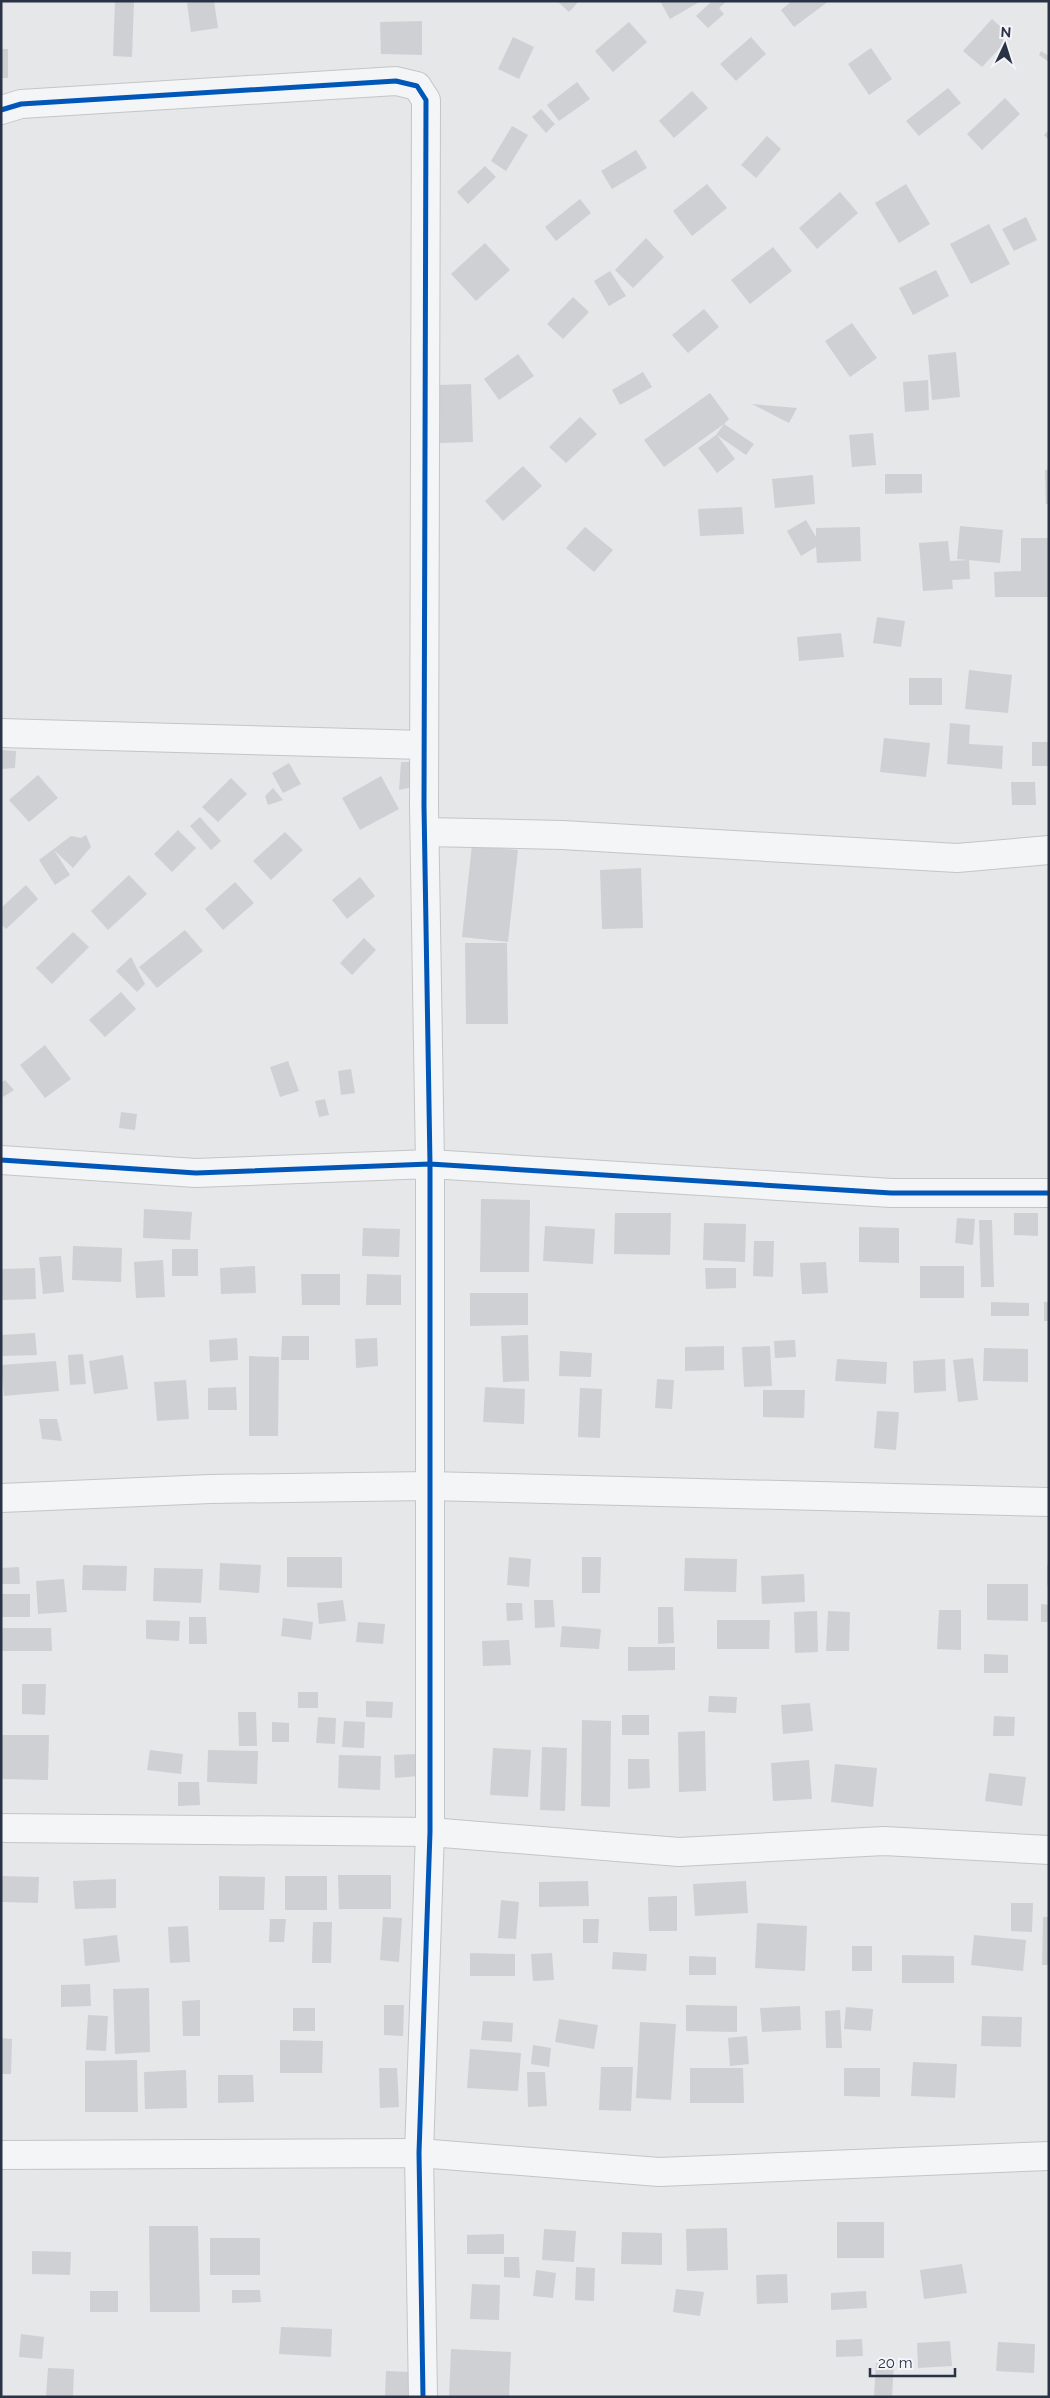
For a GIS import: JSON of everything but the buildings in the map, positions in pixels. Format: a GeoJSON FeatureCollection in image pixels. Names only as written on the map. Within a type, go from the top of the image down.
{"type":"FeatureCollection","features":[{"type":"Feature","properties":{"kind":"street"},"geometry":{"type":"LineString","coordinates":[[1,110],[21,104],[396,81],[417,86],[426,100],[424,746],[430,1164],[428,1486],[430,1832],[419,2153],[422,2397]]}},
{"type":"Feature","properties":{"kind":"street"},"geometry":{"type":"LineString","coordinates":[[1,733],[424,746]]}},
{"type":"Feature","properties":{"kind":"street"},"geometry":{"type":"LineString","coordinates":[[425,832],[562,834],[957,858],[1049,850]]}},
{"type":"Feature","properties":{"kind":"street"},"geometry":{"type":"LineString","coordinates":[[1,1160],[196,1173],[430,1164],[890,1193],[1049,1193]]}},
{"type":"Feature","properties":{"kind":"street"},"geometry":{"type":"LineString","coordinates":[[1,1498],[210,1490],[428,1486],[1049,1502]]}},
{"type":"Feature","properties":{"kind":"street"},"geometry":{"type":"LineString","coordinates":[[1,1828],[430,1832],[679,1852],[884,1841],[1049,1850]]}},
{"type":"Feature","properties":{"kind":"street"},"geometry":{"type":"LineString","coordinates":[[1,2155],[419,2153],[659,2172],[1049,2156]]}},
{"type":"Feature","properties":{"kind":"cycle path"},"geometry":{"type":"LineString","coordinates":[[1,110],[21,104],[396,81],[417,86],[426,100],[424,806],[430,1164],[891,1193],[1049,1193]]}},
{"type":"Feature","properties":{"kind":"cycle path"},"geometry":{"type":"LineString","coordinates":[[1,1160],[196,1173],[430,1164],[430,1832],[419,2153],[423,2397]]}}]}
